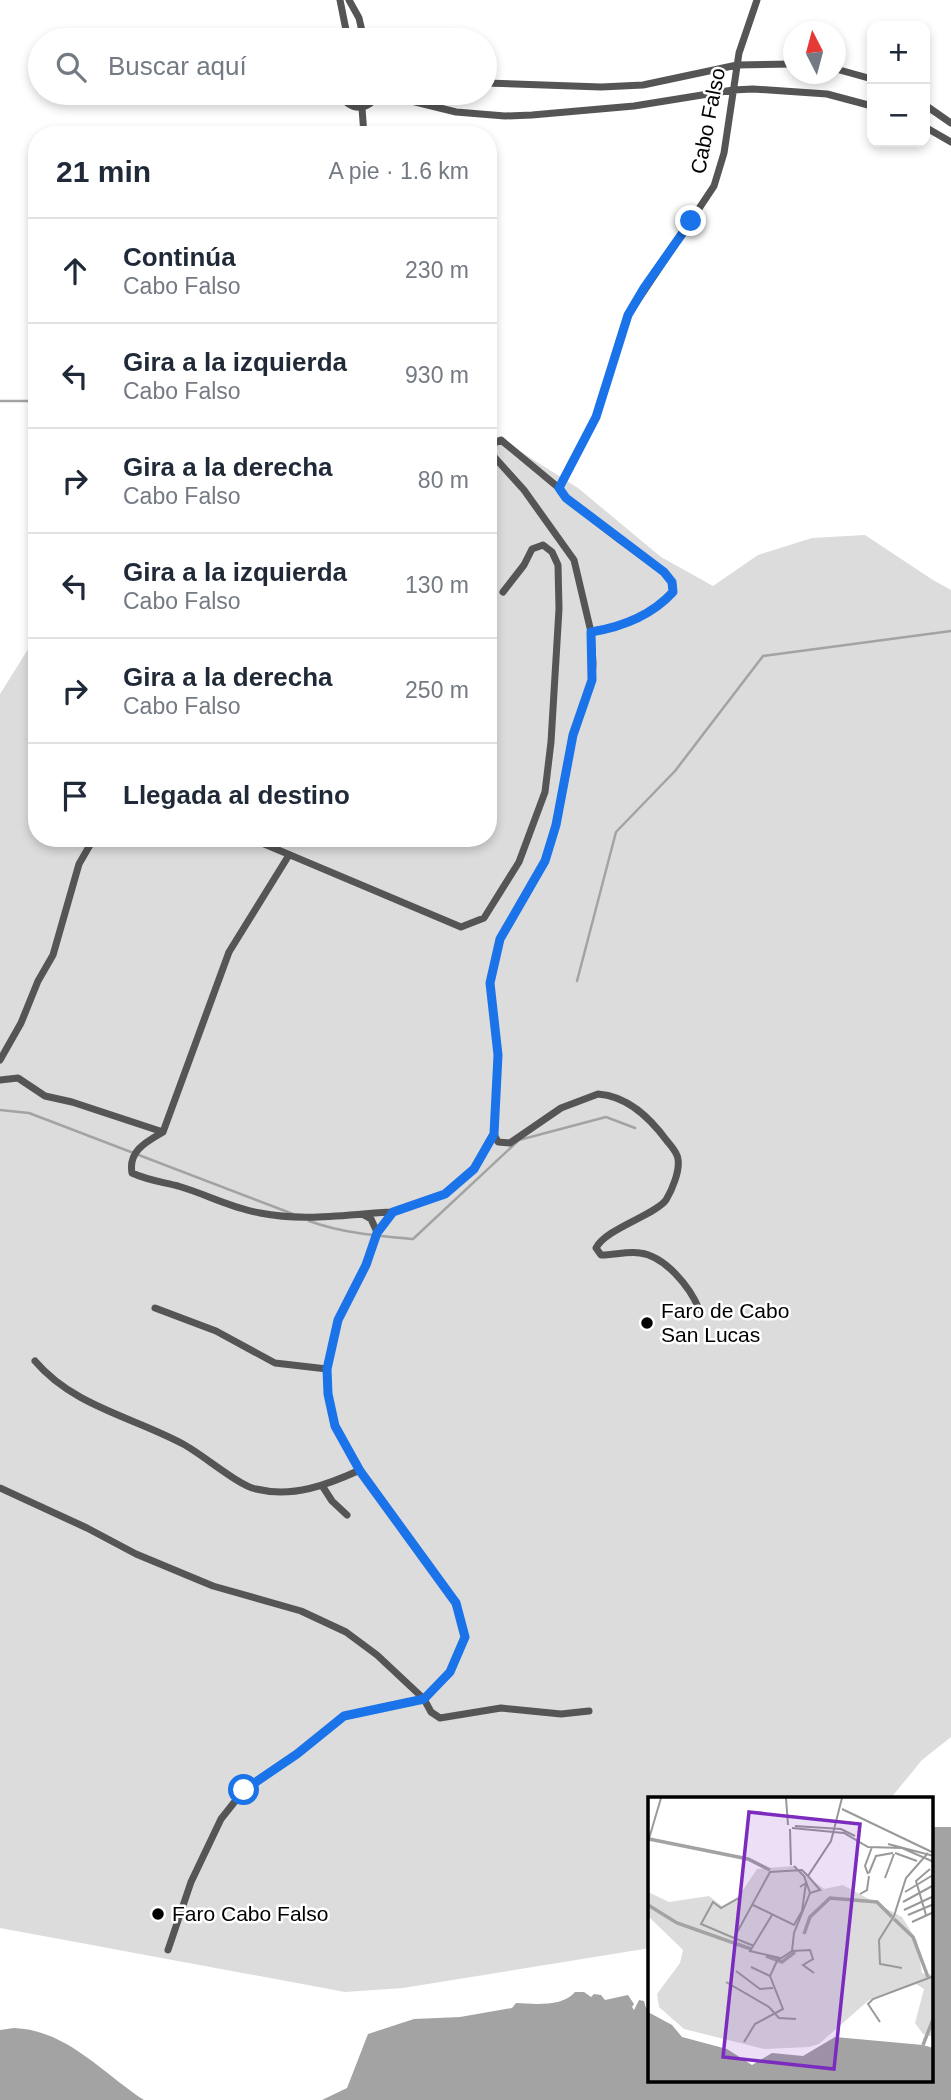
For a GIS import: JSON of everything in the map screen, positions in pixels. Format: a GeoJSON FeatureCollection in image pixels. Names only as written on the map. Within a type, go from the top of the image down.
{"type":"FeatureCollection","features":[{"type":"Feature","properties":{"kind":"street"},"geometry":{"type":"LineString","coordinates":[[340,0],[346,28]]}},
{"type":"Feature","properties":{"kind":"street"},"geometry":{"type":"LineString","coordinates":[[349,0],[361,28]]}},
{"type":"Feature","properties":{"kind":"street","name":"Cabo Falso"},"geometry":{"type":"LineString","coordinates":[[559,488],[596,417],[628,315],[714,186],[724,153],[743,36],[757,0]]}},
{"type":"Feature","properties":{"kind":"street"},"geometry":{"type":"LineString","coordinates":[[497,83],[601,87],[643,85],[663,83],[737,65],[783,64]]}},
{"type":"Feature","properties":{"kind":"street"},"geometry":{"type":"LineString","coordinates":[[846,72],[867,78]]}},
{"type":"Feature","properties":{"kind":"street"},"geometry":{"type":"LineString","coordinates":[[428,105],[456,112],[532,116],[634,106],[733,90],[827,94],[867,105]]}},
{"type":"Feature","properties":{"kind":"street"},"geometry":{"type":"LineString","coordinates":[[349,105],[362,108],[369,105]]}},
{"type":"Feature","properties":{"kind":"street"},"geometry":{"type":"LineString","coordinates":[[362,108],[363,126]]}},
{"type":"Feature","properties":{"kind":"street"},"geometry":{"type":"LineString","coordinates":[[930,109],[951,123]]}},
{"type":"Feature","properties":{"kind":"street"},"geometry":{"type":"LineString","coordinates":[[930,131],[951,142]]}},
{"type":"Feature","properties":{"kind":"street"},"geometry":{"type":"LineString","coordinates":[[497,442],[501,440],[559,488],[566,498],[664,572],[672,582],[673,592],[647,613],[619,628],[591,632]]}},
{"type":"Feature","properties":{"kind":"street"},"geometry":{"type":"LineString","coordinates":[[289,855],[229,952],[163,1132],[145,1142],[135,1154],[130,1162],[132,1173],[143,1179],[179,1186],[259,1213],[303,1218],[393,1212],[445,1194],[474,1169],[494,1134],[498,1055],[490,983],[500,939],[545,861],[556,825],[573,735],[592,680],[591,632],[574,560],[524,490],[497,458]]}},
{"type":"Feature","properties":{"kind":"street"},"geometry":{"type":"LineString","coordinates":[[271,847],[461,927],[484,918],[519,862],[545,792],[551,742],[559,609],[558,565],[552,552],[543,545],[532,549],[524,565],[503,592]]}},
{"type":"Feature","properties":{"kind":"street"},"geometry":{"type":"LineString","coordinates":[[0,1060],[53,955],[79,864],[89,847]]}},
{"type":"Feature","properties":{"kind":"street"},"geometry":{"type":"LineString","coordinates":[[0,1080],[19,1078],[45,1096],[72,1102],[163,1132]]}},
{"type":"Feature","properties":{"kind":"street"},"geometry":{"type":"LineString","coordinates":[[494,1134],[498,1142],[510,1143],[561,1108],[598,1094],[629,1105],[650,1119],[676,1153],[678,1169],[673,1184],[665,1201],[657,1208],[630,1221],[596,1248],[601,1255],[642,1253],[662,1262],[693,1296],[699,1309]]}},
{"type":"Feature","properties":{"kind":"street"},"geometry":{"type":"LineString","coordinates":[[168,1950],[191,1882],[216,1830],[232,1803],[244,1790],[297,1754],[344,1716],[424,1699],[450,1672],[465,1637],[456,1603],[360,1471],[335,1426],[328,1394],[327,1369],[338,1320],[366,1265],[377,1233],[393,1212]]}},
{"type":"Feature","properties":{"kind":"street"},"geometry":{"type":"LineString","coordinates":[[363,1215],[371,1219],[377,1233]]}},
{"type":"Feature","properties":{"kind":"street"},"geometry":{"type":"LineString","coordinates":[[155,1308],[216,1331],[275,1363],[327,1369]]}},
{"type":"Feature","properties":{"kind":"street"},"geometry":{"type":"LineString","coordinates":[[35,1360],[50,1378],[89,1403],[183,1444],[255,1489],[297,1491],[323,1487],[360,1471]]}},
{"type":"Feature","properties":{"kind":"street"},"geometry":{"type":"LineString","coordinates":[[323,1487],[332,1501],[347,1515]]}},
{"type":"Feature","properties":{"kind":"street"},"geometry":{"type":"LineString","coordinates":[[0,1488],[149,1560],[213,1586],[301,1611],[346,1632],[377,1654],[424,1699],[431,1712],[440,1718],[501,1708],[561,1714],[589,1711]]}},
{"type":"Feature","properties":{"kind":"shaded area"},"geometry":{"type":"Polygon","coordinates":[[[497,437],[578,488],[661,557],[713,586],[758,555],[812,538],[865,535],[951,590],[951,1737],[922,1760],[892,1797],[648,1797],[648,1948],[403,1988],[345,1992],[0,1928],[0,694],[28,649],[28,847],[497,847],[497,437]]]}},
{"type":"Feature","properties":{"kind":"shaded area"},"geometry":{"type":"Polygon","coordinates":[[[934,1827],[951,1827],[951,2100],[322,2100],[347,2088],[368,2034],[414,2019],[460,2017],[512,2008],[516,2003],[556,2002],[575,1992],[584,1992],[591,1997],[594,1994],[601,1995],[605,2000],[628,1995],[634,2004],[634,2010],[639,2000],[644,2001],[646,2008],[648,2007],[648,2082],[934,2082],[934,1827]]]}},
{"type":"Feature","properties":{"kind":"shaded area"},"geometry":{"type":"Polygon","coordinates":[[[14,2028],[51,2036],[83,2055],[144,2100],[0,2100],[0,2030],[14,2028]]]}},
{"type":"Feature","properties":{"kind":"waterway"},"geometry":{"type":"LineString","coordinates":[[0,401],[28,401]]}},
{"type":"Feature","properties":{"kind":"waterway"},"geometry":{"type":"LineString","coordinates":[[577,981],[616,832],[675,771],[763,656],[951,631]]}},
{"type":"Feature","properties":{"kind":"waterway"},"geometry":{"type":"LineString","coordinates":[[0,1110],[29,1113],[293,1214]]}},
{"type":"Feature","properties":{"kind":"waterway"},"geometry":{"type":"LineString","coordinates":[[309,1221],[347,1231],[413,1239],[519,1140],[606,1117],[635,1128]]}},
{"type":"Feature","properties":{"kind":"place","name":"Faro de Cabo San Lucas"},"geometry":{"type":"Point","coordinates":[647,1323]}},
{"type":"Feature","properties":{"kind":"place","name":"Faro Cabo Falso"},"geometry":{"type":"Point","coordinates":[158,1914]}},
{"type":"Feature","properties":{"kind":"route"},"geometry":{"type":"LineString","coordinates":[[244,1790],[297,1754],[344,1716],[424,1699],[450,1672],[465,1637],[456,1603],[360,1471],[335,1426],[328,1394],[327,1369],[338,1320],[366,1265],[377,1233],[393,1212],[445,1194],[474,1169],[494,1134],[498,1055],[490,983],[500,939],[545,861],[556,825],[573,735],[592,680],[591,632],[619,628],[647,613],[673,592],[672,582],[664,572],[566,498],[559,488],[596,417],[628,315],[691,221]]}}]}
